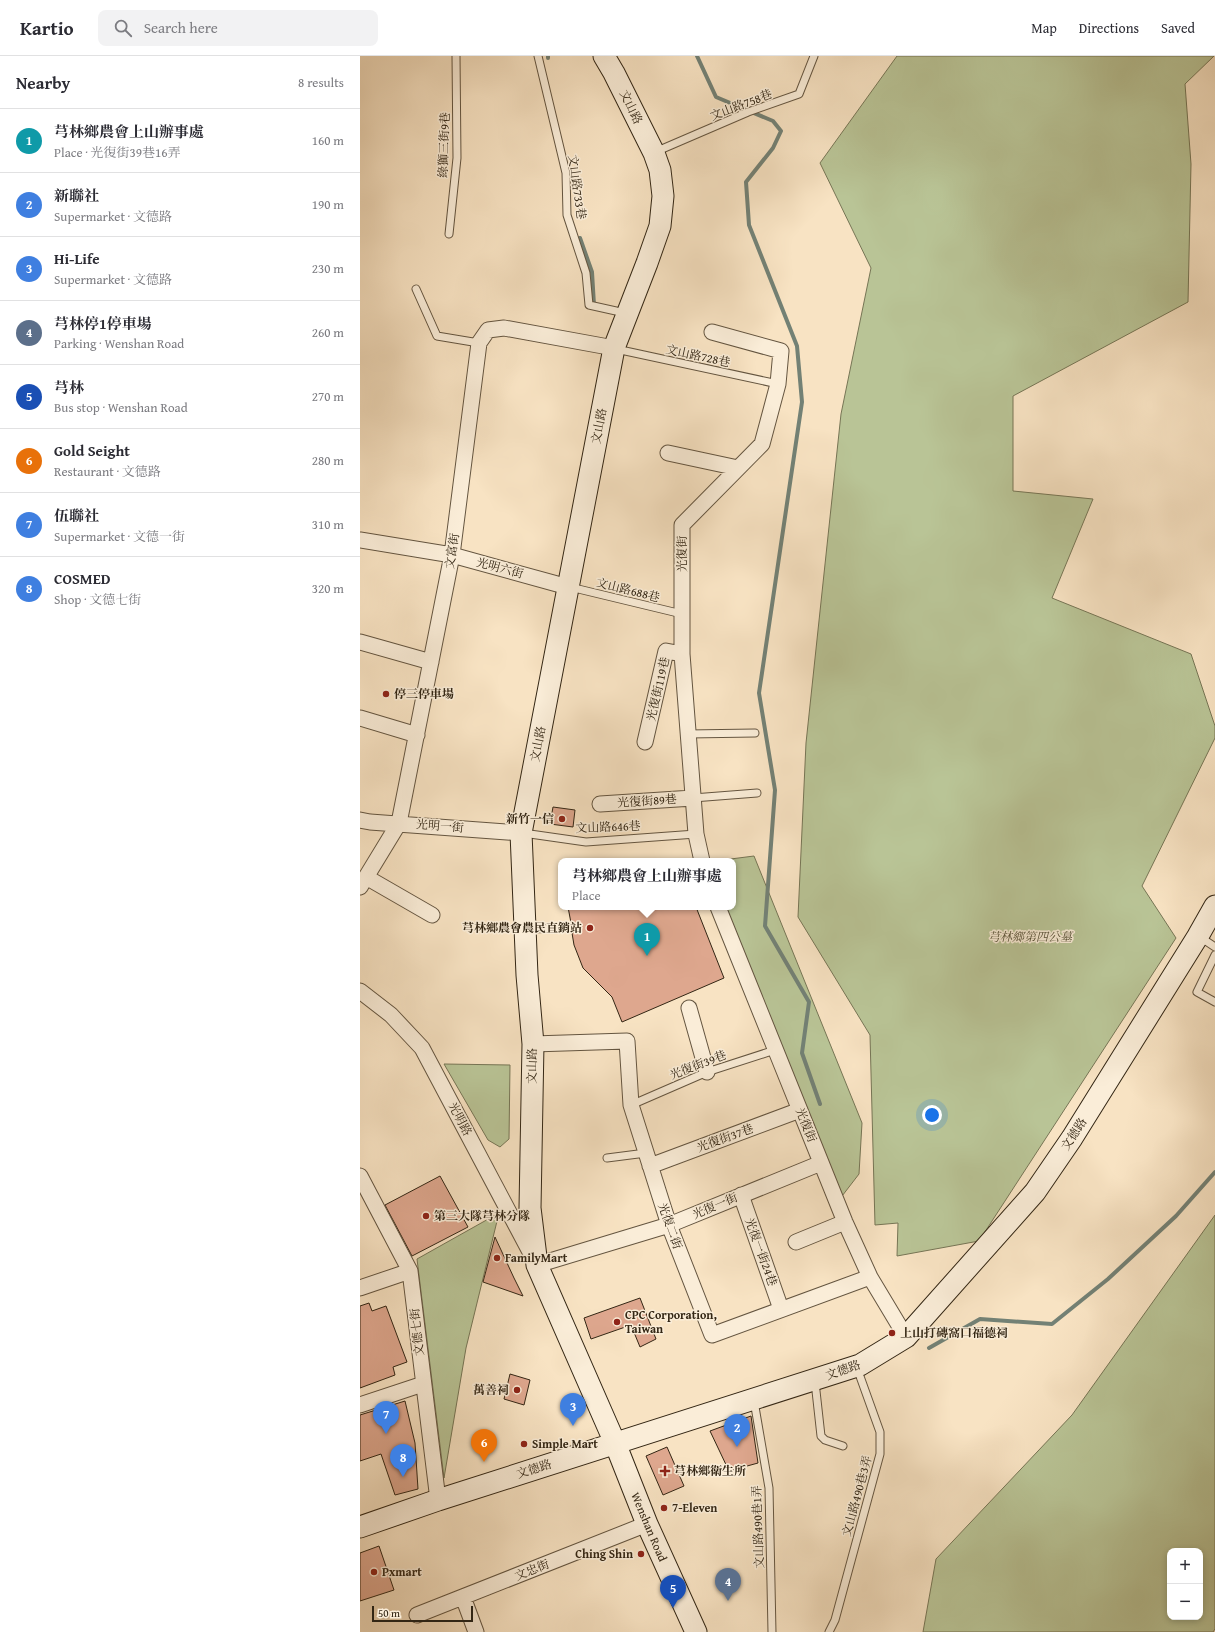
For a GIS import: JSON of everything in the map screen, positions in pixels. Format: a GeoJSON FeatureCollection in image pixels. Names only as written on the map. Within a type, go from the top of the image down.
{"type":"FeatureCollection","features":[{"type":"Feature","properties":{"kind":"main road","name":"文山路"},"geometry":{"type":"LineString","coordinates":[[604,56],[654,153],[660,170],[663,196],[660,226],[614,348],[521,833],[527,974],[533,1044],[530,1208],[537,1265],[615,1443]]}},
{"type":"Feature","properties":{"kind":"main road","name":"文德路"},"geometry":{"type":"LineString","coordinates":[[360,1527],[438,1500],[857,1366],[906,1337],[1035,1192],[1207,942],[1215,906]]}},
{"type":"Feature","properties":{"kind":"main road","name":"Wenshan Road"},"geometry":{"type":"LineString","coordinates":[[615,1443],[646,1524],[692,1631]]}},
{"type":"Feature","properties":{"kind":"street"},"geometry":{"type":"LineString","coordinates":[[479,344],[488,330],[504,328],[614,348]]}},
{"type":"Feature","properties":{"kind":"street","name":"光復街"},"geometry":{"type":"LineString","coordinates":[[701,858],[696,834],[682,654],[682,525],[762,444],[778,384],[781,351],[712,332]]}},
{"type":"Feature","properties":{"kind":"street","name":"文富街"},"geometry":{"type":"LineString","coordinates":[[363,882],[399,823],[452,555],[479,344]]}},
{"type":"Feature","properties":{"kind":"street"},"geometry":{"type":"LineString","coordinates":[[668,453],[738,468]]}},
{"type":"Feature","properties":{"kind":"street","name":"光明六街"},"geometry":{"type":"LineString","coordinates":[[360,540],[452,555],[568,586]]}},
{"type":"Feature","properties":{"kind":"street"},"geometry":{"type":"LineString","coordinates":[[360,642],[431,662]]}},
{"type":"Feature","properties":{"kind":"street","name":"光復街119巷"},"geometry":{"type":"LineString","coordinates":[[645,742],[666,651],[682,654]]}},
{"type":"Feature","properties":{"kind":"street"},"geometry":{"type":"LineString","coordinates":[[360,718],[417,735]]}},
{"type":"Feature","properties":{"kind":"street","name":"光復街89巷"},"geometry":{"type":"LineString","coordinates":[[600,804],[693,798]]}},
{"type":"Feature","properties":{"kind":"street","name":"光明一街"},"geometry":{"type":"LineString","coordinates":[[360,820],[521,833]]}},
{"type":"Feature","properties":{"kind":"street"},"geometry":{"type":"LineString","coordinates":[[363,882],[432,915]]}},
{"type":"Feature","properties":{"kind":"street","name":"光復街"},"geometry":{"type":"LineString","coordinates":[[719,910],[845,1222],[870,1277],[906,1337]]}},
{"type":"Feature","properties":{"kind":"street","name":"光明路"},"geometry":{"type":"LineString","coordinates":[[360,991],[391,1015],[422,1048],[537,1265]]}},
{"type":"Feature","properties":{"kind":"street"},"geometry":{"type":"LineString","coordinates":[[689,1008],[707,1072]]}},
{"type":"Feature","properties":{"kind":"street","name":"光復二街"},"geometry":{"type":"LineString","coordinates":[[533,1044],[627,1041],[631,1105],[669,1225],[712,1335],[870,1277]]}},
{"type":"Feature","properties":{"kind":"street","name":"光復街37巷"},"geometry":{"type":"LineString","coordinates":[[648,1160],[800,1110]]}},
{"type":"Feature","properties":{"kind":"street","name":"光復一街"},"geometry":{"type":"LineString","coordinates":[[537,1265],[669,1225],[821,1163]]}},
{"type":"Feature","properties":{"kind":"street","name":"文德七街"},"geometry":{"type":"LineString","coordinates":[[360,1176],[410,1271],[438,1500]]}},
{"type":"Feature","properties":{"kind":"street","name":"光復一街24巷"},"geometry":{"type":"LineString","coordinates":[[740,1196],[781,1309]]}},
{"type":"Feature","properties":{"kind":"street"},"geometry":{"type":"LineString","coordinates":[[796,1242],[845,1222]]}},
{"type":"Feature","properties":{"kind":"street"},"geometry":{"type":"LineString","coordinates":[[360,1288],[410,1271]]}},
{"type":"Feature","properties":{"kind":"street"},"geometry":{"type":"LineString","coordinates":[[360,1405],[423,1384]]}},
{"type":"Feature","properties":{"kind":"street","name":"文忠街"},"geometry":{"type":"LineString","coordinates":[[417,1615],[646,1524]]}},
{"type":"Feature","properties":{"kind":"street"},"geometry":{"type":"LineString","coordinates":[[463,1597],[476,1632]]}},
{"type":"Feature","properties":{"kind":"lane","name":"綠獅三街9巷"},"geometry":{"type":"LineString","coordinates":[[449,234],[457,158],[456,56]]}},
{"type":"Feature","properties":{"kind":"lane","name":"文山路733巷"},"geometry":{"type":"LineString","coordinates":[[538,56],[566,173],[567,215],[586,273],[589,305],[628,314]]}},
{"type":"Feature","properties":{"kind":"lane","name":"文山路758巷"},"geometry":{"type":"LineString","coordinates":[[654,153],[748,112],[799,94],[814,56]]}},
{"type":"Feature","properties":{"kind":"lane"},"geometry":{"type":"LineString","coordinates":[[416,289],[437,336],[479,344]]}},
{"type":"Feature","properties":{"kind":"lane","name":"文山路728巷"},"geometry":{"type":"LineString","coordinates":[[614,348],[778,384]]}},
{"type":"Feature","properties":{"kind":"lane","name":"文山路688巷"},"geometry":{"type":"LineString","coordinates":[[568,586],[682,614]]}},
{"type":"Feature","properties":{"kind":"lane"},"geometry":{"type":"LineString","coordinates":[[688,734],[756,733]]}},
{"type":"Feature","properties":{"kind":"lane"},"geometry":{"type":"LineString","coordinates":[[693,798],[757,793]]}},
{"type":"Feature","properties":{"kind":"lane","name":"文山路646巷"},"geometry":{"type":"LineString","coordinates":[[521,833],[586,842],[696,834]]}},
{"type":"Feature","properties":{"kind":"lane"},"geometry":{"type":"LineString","coordinates":[[525,929],[572,928]]}},
{"type":"Feature","properties":{"kind":"lane"},"geometry":{"type":"LineString","coordinates":[[1215,955],[1197,992],[1215,1002]]}},
{"type":"Feature","properties":{"kind":"lane","name":"光復街39巷"},"geometry":{"type":"LineString","coordinates":[[631,1105],[707,1072],[775,1050]]}},
{"type":"Feature","properties":{"kind":"lane"},"geometry":{"type":"LineString","coordinates":[[606,1158],[648,1160]]}},
{"type":"Feature","properties":{"kind":"lane","name":"文山路490巷3弄"},"geometry":{"type":"LineString","coordinates":[[829,1632],[835,1620],[880,1454],[880,1432],[857,1366]]}},
{"type":"Feature","properties":{"kind":"lane"},"geometry":{"type":"LineString","coordinates":[[815,1380],[821,1436],[825,1440],[843,1446]]}},
{"type":"Feature","properties":{"kind":"lane","name":"文山路490巷1弄"},"geometry":{"type":"LineString","coordinates":[[754,1399],[769,1488],[772,1632]]}},
{"type":"Feature","properties":{"kind":"green space","name":"芎林鄉第四公墓"},"geometry":{"type":"Polygon","coordinates":[[[897,56],[1214,56],[1185,84],[1191,164],[1188,302],[1013,396],[1013,491],[1093,499],[1052,598],[1191,654],[1215,726],[1215,738],[1142,886],[1176,938],[979,1241],[897,1256],[898,1223],[875,1225],[870,1035],[798,917],[806,743],[841,414],[871,268],[820,163],[897,56]]]}},
{"type":"Feature","properties":{"kind":"green space"},"geometry":{"type":"Polygon","coordinates":[[[754,856],[862,1123],[859,1174],[839,1200],[722,910],[736,910],[736,858],[754,856]]]}},
{"type":"Feature","properties":{"kind":"green space"},"geometry":{"type":"Polygon","coordinates":[[[444,1064],[510,1065],[509,1139],[500,1147],[488,1140],[444,1064]]]}},
{"type":"Feature","properties":{"kind":"green space"},"geometry":{"type":"Polygon","coordinates":[[[499,1213],[466,1348],[444,1478],[417,1259],[499,1213]]]}},
{"type":"Feature","properties":{"kind":"green space"},"geometry":{"type":"Polygon","coordinates":[[[1215,1215],[1215,1629],[1213,1632],[923,1632],[936,1559],[1072,1415],[1215,1215]]]}},
{"type":"Feature","properties":{"kind":"building","name":"新竹一信"},"geometry":{"type":"Polygon","coordinates":[[[553,807],[575,810],[573,827],[550,824],[553,807]]]}},
{"type":"Feature","properties":{"kind":"building"},"geometry":{"type":"Polygon","coordinates":[[[569,910],[697,910],[724,978],[622,1022],[612,997],[583,968],[574,945],[572,933],[576,931],[577,928],[575,924],[571,923],[569,910]]]}},
{"type":"Feature","properties":{"kind":"building","name":"第三大隊芎林分隊"},"geometry":{"type":"Polygon","coordinates":[[[440,1176],[468,1227],[412,1256],[385,1205],[440,1176]]]}},
{"type":"Feature","properties":{"kind":"building","name":"FamilyMart"},"geometry":{"type":"Polygon","coordinates":[[[495,1237],[514,1278],[523,1296],[483,1282],[495,1237]]]}},
{"type":"Feature","properties":{"kind":"building","name":"CPC Corporation, Taiwan"},"geometry":{"type":"Polygon","coordinates":[[[640,1298],[656,1339],[640,1347],[631,1325],[591,1339],[584,1318],[640,1298]]]}},
{"type":"Feature","properties":{"kind":"building"},"geometry":{"type":"Polygon","coordinates":[[[369,1303],[372,1311],[386,1306],[407,1362],[393,1367],[395,1375],[360,1388],[360,1306],[369,1303]]]}},
{"type":"Feature","properties":{"kind":"building","name":"萬善祠"},"geometry":{"type":"Polygon","coordinates":[[[510,1374],[530,1380],[524,1405],[504,1399],[510,1374]]]}},
{"type":"Feature","properties":{"kind":"building"},"geometry":{"type":"Polygon","coordinates":[[[405,1401],[415,1443],[418,1489],[395,1495],[381,1454],[360,1461],[360,1415],[405,1401]]]}},
{"type":"Feature","properties":{"kind":"building"},"geometry":{"type":"Polygon","coordinates":[[[751,1416],[758,1463],[729,1471],[710,1431],[751,1416]]]}},
{"type":"Feature","properties":{"kind":"building","name":"芎林鄉衛生所"},"geometry":{"type":"Polygon","coordinates":[[[667,1447],[684,1486],[663,1495],[646,1456],[667,1447]]]}},
{"type":"Feature","properties":{"kind":"building","name":"Pxmart"},"geometry":{"type":"Polygon","coordinates":[[[379,1546],[394,1590],[360,1601],[360,1553],[379,1546]]]}},
{"type":"Feature","properties":{"kind":"waterway"},"geometry":{"type":"LineString","coordinates":[[697,56],[716,97],[773,121],[781,131],[773,148],[746,182],[749,225],[797,346],[802,402],[759,693],[775,790],[765,926],[809,1002],[802,1053],[820,1104]]}},
{"type":"Feature","properties":{"kind":"waterway"},"geometry":{"type":"LineString","coordinates":[[580,238],[592,272],[594,305]]}},
{"type":"Feature","properties":{"kind":"waterway"},"geometry":{"type":"LineString","coordinates":[[929,1348],[980,1319],[1052,1324],[1108,1279],[1176,1216],[1215,1172]]}},
{"type":"Feature","properties":{"kind":"place","name":"停三停車場"},"geometry":{"type":"Point","coordinates":[386,694]}},
{"type":"Feature","properties":{"kind":"place","name":"新竹一信"},"geometry":{"type":"Point","coordinates":[562,819]}},
{"type":"Feature","properties":{"kind":"place","name":"芎林鄉農會農民直銷站"},"geometry":{"type":"Point","coordinates":[590,928]}},
{"type":"Feature","properties":{"kind":"place","name":"芎林鄉農會上山辦事處"},"geometry":{"type":"Point","coordinates":[647,956]}},
{"type":"Feature","properties":{"kind":"place","name":"第三大隊芎林分隊"},"geometry":{"type":"Point","coordinates":[426,1216]}},
{"type":"Feature","properties":{"kind":"place","name":"FamilyMart"},"geometry":{"type":"Point","coordinates":[497,1258]}},
{"type":"Feature","properties":{"kind":"place","name":"CPC Corporation, Taiwan"},"geometry":{"type":"Point","coordinates":[617,1322]}},
{"type":"Feature","properties":{"kind":"place","name":"上山打磚窩口福德祠"},"geometry":{"type":"Point","coordinates":[892,1333]}},
{"type":"Feature","properties":{"kind":"place","name":"萬善祠"},"geometry":{"type":"Point","coordinates":[517,1390]}},
{"type":"Feature","properties":{"kind":"place","name":"Hi-Life"},"geometry":{"type":"Point","coordinates":[573,1426]}},
{"type":"Feature","properties":{"kind":"place","name":"伍聯社"},"geometry":{"type":"Point","coordinates":[386,1434]}},
{"type":"Feature","properties":{"kind":"place","name":"Simple Mart"},"geometry":{"type":"Point","coordinates":[524,1444]}},
{"type":"Feature","properties":{"kind":"place","name":"新聯社"},"geometry":{"type":"Point","coordinates":[737,1447]}},
{"type":"Feature","properties":{"kind":"place","name":"Gold Seight"},"geometry":{"type":"Point","coordinates":[484,1462]}},
{"type":"Feature","properties":{"kind":"place","name":"芎林鄉衛生所"},"geometry":{"type":"Point","coordinates":[665,1471]}},
{"type":"Feature","properties":{"kind":"place","name":"COSMED"},"geometry":{"type":"Point","coordinates":[403,1477]}},
{"type":"Feature","properties":{"kind":"place","name":"7-Eleven"},"geometry":{"type":"Point","coordinates":[664,1508]}},
{"type":"Feature","properties":{"kind":"place","name":"Ching Shin"},"geometry":{"type":"Point","coordinates":[641,1554]}},
{"type":"Feature","properties":{"kind":"place","name":"Pxmart"},"geometry":{"type":"Point","coordinates":[374,1572]}},
{"type":"Feature","properties":{"kind":"place","name":"芎林停1停車場"},"geometry":{"type":"Point","coordinates":[728,1601]}},
{"type":"Feature","properties":{"kind":"place","name":"芎林"},"geometry":{"type":"Point","coordinates":[673,1608]}}]}
